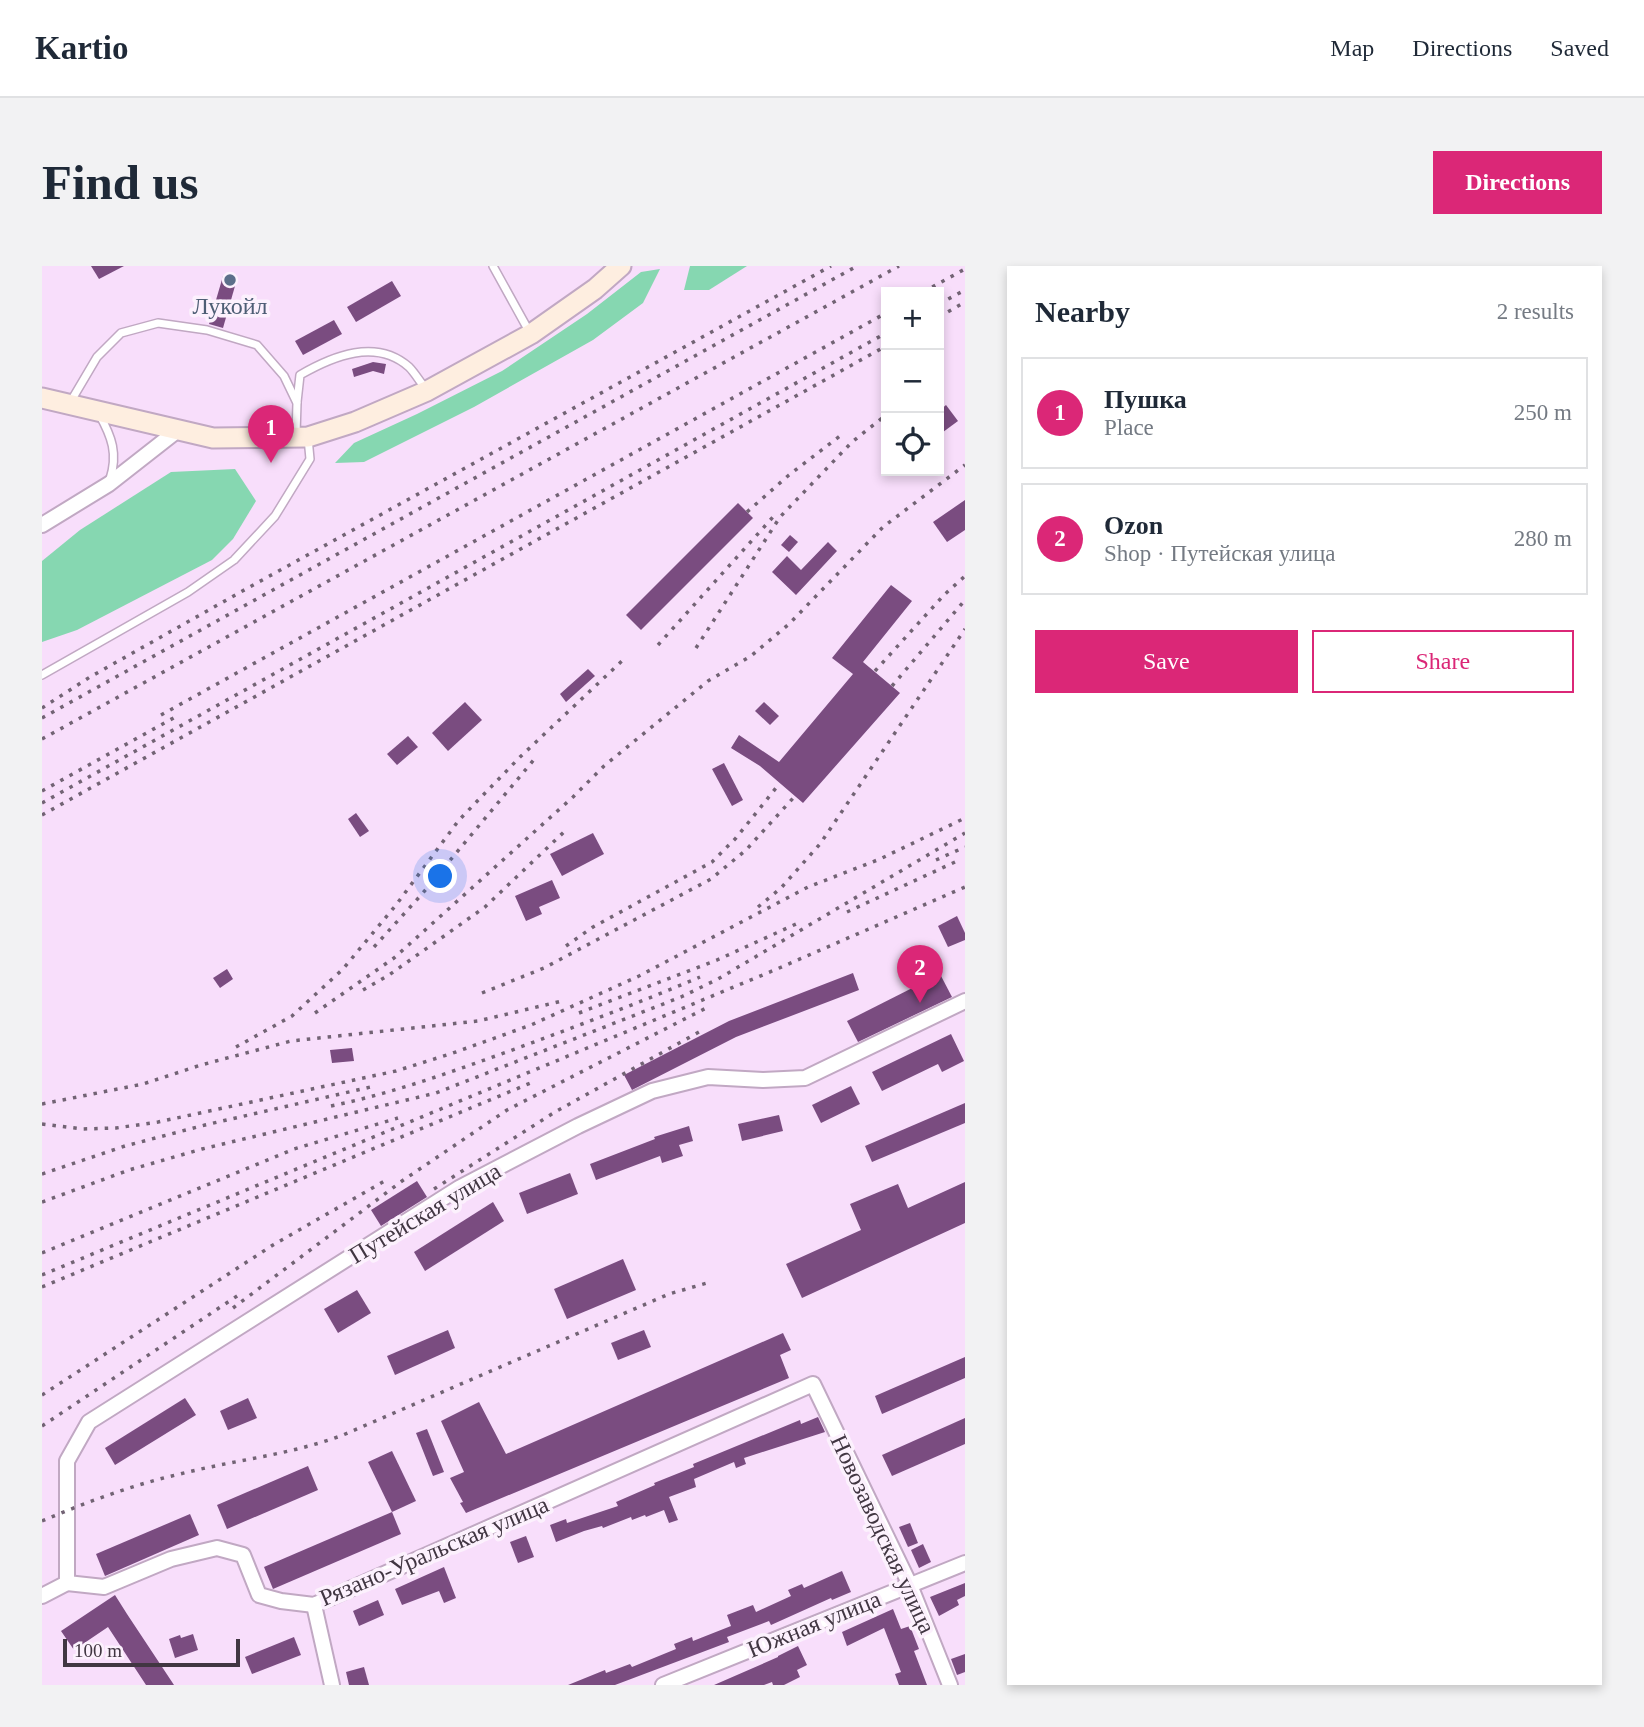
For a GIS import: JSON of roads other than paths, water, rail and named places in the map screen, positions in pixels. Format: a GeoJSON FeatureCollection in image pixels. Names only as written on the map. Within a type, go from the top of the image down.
{"type":"FeatureCollection","features":[{"type":"Feature","properties":{"kind":"main road"},"geometry":{"type":"LineString","coordinates":[[42,398],[212,438],[302,438],[355,422],[427,391],[531,334],[595,289],[621,266]]}},
{"type":"Feature","properties":{"kind":"street"},"geometry":{"type":"LineString","coordinates":[[42,526],[108,484],[178,430]]}},
{"type":"Feature","properties":{"kind":"street","name":"Путейская улица"},"geometry":{"type":"LineString","coordinates":[[67,1583],[66,1461],[89,1422],[459,1188],[578,1126],[652,1091],[708,1077],[763,1080],[805,1078],[964,1004]]}},
{"type":"Feature","properties":{"kind":"street","name":"Рязано-Уральская улица"},"geometry":{"type":"LineString","coordinates":[[67,1583],[104,1587],[172,1559],[217,1548],[243,1555],[258,1595],[314,1605],[813,1384]]}},
{"type":"Feature","properties":{"kind":"street","name":"Новозаводская улица"},"geometry":{"type":"LineString","coordinates":[[813,1384],[910,1585],[950,1685]]}},
{"type":"Feature","properties":{"kind":"street","name":"Южная улица"},"geometry":{"type":"LineString","coordinates":[[663,1685],[965,1563]]}},
{"type":"Feature","properties":{"kind":"street"},"geometry":{"type":"LineString","coordinates":[[42,1596],[67,1583]]}},
{"type":"Feature","properties":{"kind":"street"},"geometry":{"type":"LineString","coordinates":[[314,1605],[332,1685]]}},
{"type":"Feature","properties":{"kind":"lane"},"geometry":{"type":"LineString","coordinates":[[493,266],[531,334]]}},
{"type":"Feature","properties":{"kind":"lane"},"geometry":{"type":"LineString","coordinates":[[69,404],[97,357],[121,333],[158,323],[207,330],[257,345],[284,376],[297,403]]}},
{"type":"Feature","properties":{"kind":"lane"},"geometry":{"type":"LineString","coordinates":[[42,675],[188,592],[234,560],[275,516],[310,459],[302,438],[297,403],[300,375],[326,360],[362,351],[391,355],[410,368],[427,391]]}},
{"type":"Feature","properties":{"kind":"lane"},"geometry":{"type":"LineString","coordinates":[[97,411],[109,432],[114,449],[115,464],[108,484]]}},
{"type":"Feature","properties":{"kind":"railway"},"geometry":{"type":"LineString","coordinates":[[42,708],[90,677],[246,589],[831,266]]}},
{"type":"Feature","properties":{"kind":"railway"},"geometry":{"type":"LineString","coordinates":[[42,718],[857,266]]}},
{"type":"Feature","properties":{"kind":"railway"},"geometry":{"type":"LineString","coordinates":[[42,739],[899,266]]}},
{"type":"Feature","properties":{"kind":"railway"},"geometry":{"type":"LineString","coordinates":[[932,287],[965,269]]}},
{"type":"Feature","properties":{"kind":"railway"},"geometry":{"type":"LineString","coordinates":[[944,301],[965,290]]}},
{"type":"Feature","properties":{"kind":"railway"},"geometry":{"type":"LineString","coordinates":[[944,314],[965,302]]}},
{"type":"Feature","properties":{"kind":"railway"},"geometry":{"type":"LineString","coordinates":[[161,715],[881,316]]}},
{"type":"Feature","properties":{"kind":"railway"},"geometry":{"type":"LineString","coordinates":[[42,803],[881,336]]}},
{"type":"Feature","properties":{"kind":"railway"},"geometry":{"type":"LineString","coordinates":[[42,815],[881,349]]}},
{"type":"Feature","properties":{"kind":"railway"},"geometry":{"type":"LineString","coordinates":[[696,648],[780,517],[852,442],[881,419]]}},
{"type":"Feature","properties":{"kind":"railway"},"geometry":{"type":"LineString","coordinates":[[747,512],[840,436]]}},
{"type":"Feature","properties":{"kind":"railway"},"geometry":{"type":"LineString","coordinates":[[315,1013],[394,958],[604,766],[708,681],[751,656],[789,624],[883,527],[965,465]]}},
{"type":"Feature","properties":{"kind":"railway"},"geometry":{"type":"LineString","coordinates":[[658,645],[773,517]]}},
{"type":"Feature","properties":{"kind":"railway"},"geometry":{"type":"LineString","coordinates":[[875,671],[944,595],[965,576]]}},
{"type":"Feature","properties":{"kind":"railway"},"geometry":{"type":"LineString","coordinates":[[892,686],[965,600]]}},
{"type":"Feature","properties":{"kind":"railway"},"geometry":{"type":"LineString","coordinates":[[758,907],[781,888],[820,844],[965,629]]}},
{"type":"Feature","properties":{"kind":"railway"},"geometry":{"type":"LineString","coordinates":[[236,1047],[292,1016],[343,969],[396,905],[459,820],[520,757],[624,659]]}},
{"type":"Feature","properties":{"kind":"railway"},"geometry":{"type":"LineString","coordinates":[[42,791],[177,716]]}},
{"type":"Feature","properties":{"kind":"railway"},"geometry":{"type":"LineString","coordinates":[[374,947],[422,894],[537,756]]}},
{"type":"Feature","properties":{"kind":"railway"},"geometry":{"type":"LineString","coordinates":[[566,946],[593,927],[712,862],[736,838],[780,783]]}},
{"type":"Feature","properties":{"kind":"railway"},"geometry":{"type":"LineString","coordinates":[[482,993],[544,968],[711,879],[746,850],[795,796]]}},
{"type":"Feature","properties":{"kind":"railway"},"geometry":{"type":"LineString","coordinates":[[42,1124],[83,1129],[158,1122],[396,1071],[453,1053],[531,1025],[639,976],[808,887],[880,859],[965,818]]}},
{"type":"Feature","properties":{"kind":"railway"},"geometry":{"type":"LineString","coordinates":[[363,990],[389,975],[485,907],[566,830]]}},
{"type":"Feature","properties":{"kind":"railway"},"geometry":{"type":"LineString","coordinates":[[42,1202],[129,1170],[202,1149],[436,1093],[681,997],[718,979],[965,833]]}},
{"type":"Feature","properties":{"kind":"railway"},"geometry":{"type":"LineString","coordinates":[[936,860],[965,847]]}},
{"type":"Feature","properties":{"kind":"railway"},"geometry":{"type":"LineString","coordinates":[[847,912],[955,862]]}},
{"type":"Feature","properties":{"kind":"railway"},"geometry":{"type":"LineString","coordinates":[[42,1275],[777,969],[965,887]]}},
{"type":"Feature","properties":{"kind":"railway"},"geometry":{"type":"LineString","coordinates":[[579,1013],[717,960],[796,924]]}},
{"type":"Feature","properties":{"kind":"railway"},"geometry":{"type":"LineString","coordinates":[[331,1106],[401,1088],[469,1065],[700,977]]}},
{"type":"Feature","properties":{"kind":"railway"},"geometry":{"type":"LineString","coordinates":[[42,1104],[143,1084],[291,1041],[478,1021],[562,1001]]}},
{"type":"Feature","properties":{"kind":"railway"},"geometry":{"type":"LineString","coordinates":[[233,1308],[402,1181],[507,1110],[710,1006]]}},
{"type":"Feature","properties":{"kind":"railway"},"geometry":{"type":"LineString","coordinates":[[434,1189],[555,1112],[699,1032]]}},
{"type":"Feature","properties":{"kind":"railway"},"geometry":{"type":"LineString","coordinates":[[42,1287],[533,1082]]}},
{"type":"Feature","properties":{"kind":"railway"},"geometry":{"type":"LineString","coordinates":[[42,1174],[125,1146],[375,1086]]}},
{"type":"Feature","properties":{"kind":"railway"},"geometry":{"type":"LineString","coordinates":[[42,1253],[294,1149],[398,1118]]}},
{"type":"Feature","properties":{"kind":"railway"},"geometry":{"type":"LineString","coordinates":[[42,1395],[273,1245],[388,1179]]}},
{"type":"Feature","properties":{"kind":"railway"},"geometry":{"type":"LineString","coordinates":[[42,1521],[145,1483],[303,1448],[343,1435],[669,1294],[707,1283]]}},
{"type":"Feature","properties":{"kind":"railway"},"geometry":{"type":"LineString","coordinates":[[42,1426],[240,1294]]}},
{"type":"Feature","properties":{"kind":"place","name":"Лукойл"},"geometry":{"type":"Point","coordinates":[230,280]}},
{"type":"Feature","properties":{"kind":"place","name":"Пушка"},"geometry":{"type":"Point","coordinates":[271,463]}},
{"type":"Feature","properties":{"kind":"place","name":"Ozon"},"geometry":{"type":"Point","coordinates":[920,1003]}}]}
